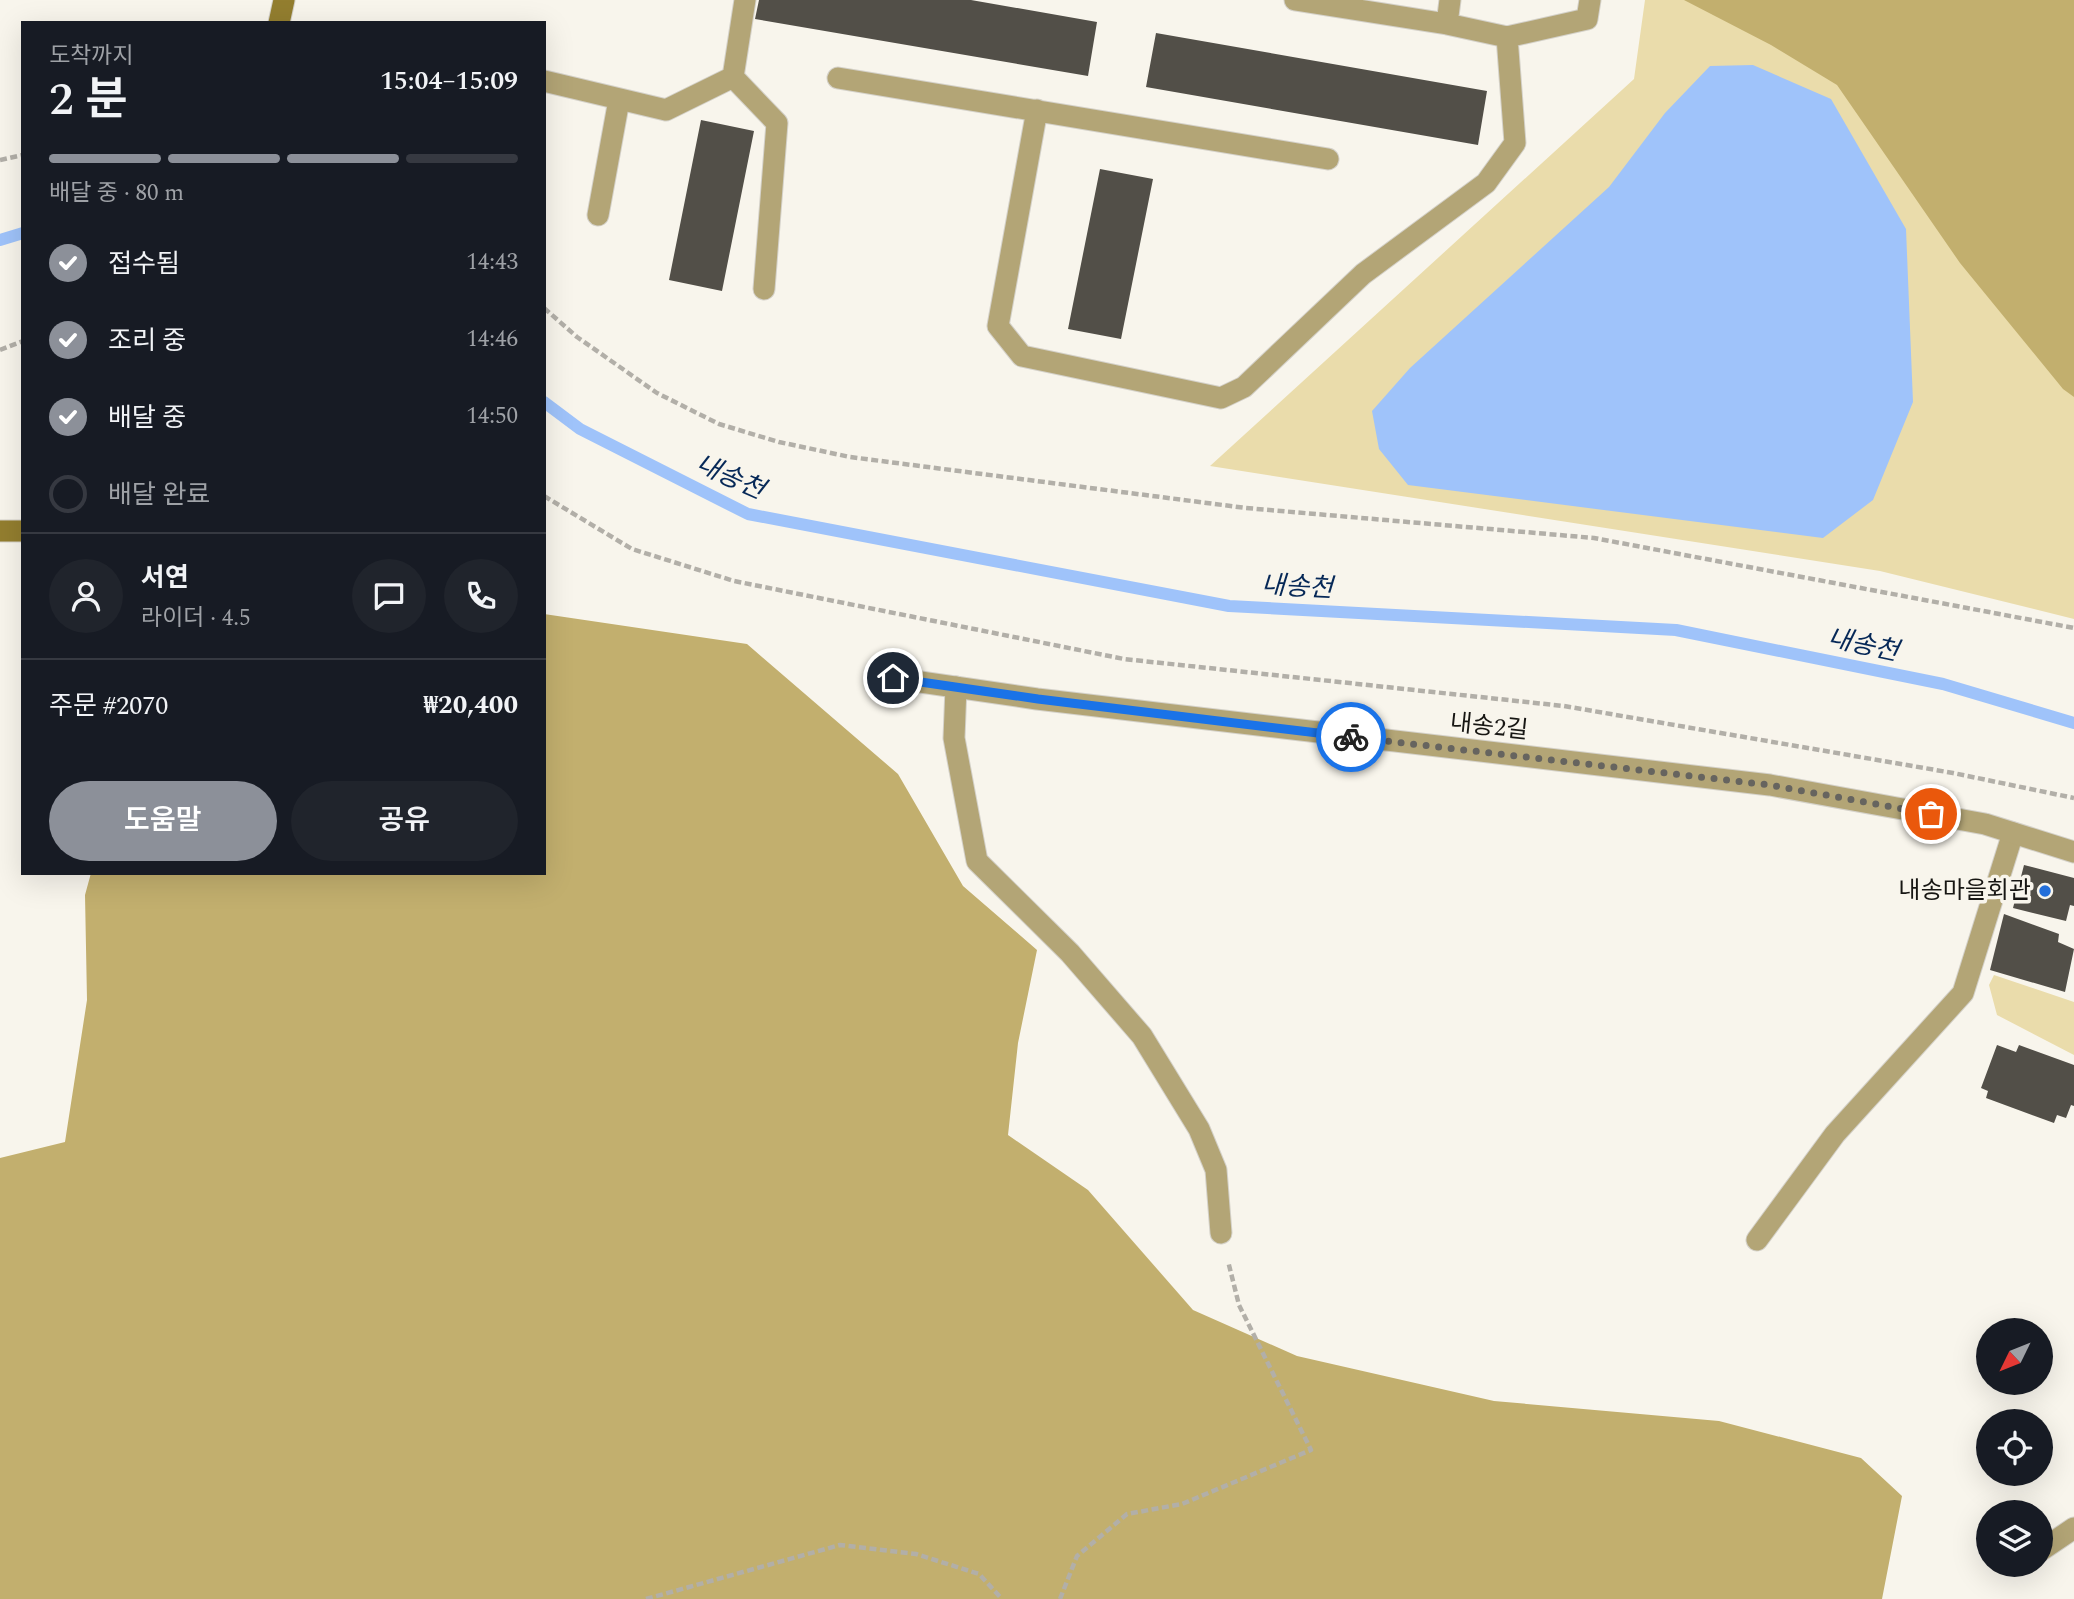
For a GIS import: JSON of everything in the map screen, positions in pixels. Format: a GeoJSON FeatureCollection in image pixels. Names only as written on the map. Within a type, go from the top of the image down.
{"type":"FeatureCollection","features":[{"type":"Feature","properties":{"kind":"street"},"geometry":{"type":"LineString","coordinates":[[279,21],[284,0]]}},
{"type":"Feature","properties":{"kind":"street"},"geometry":{"type":"LineString","coordinates":[[733,77],[745,0]]}},
{"type":"Feature","properties":{"kind":"street"},"geometry":{"type":"LineString","coordinates":[[1295,0],[1447,24],[1507,37],[1587,19],[1590,0]]}},
{"type":"Feature","properties":{"kind":"street"},"geometry":{"type":"LineString","coordinates":[[1447,24],[1450,0]]}},
{"type":"Feature","properties":{"kind":"street"},"geometry":{"type":"LineString","coordinates":[[1037,110],[998,326],[1022,356],[1221,398],[1244,387],[1363,274],[1486,183],[1515,143],[1507,37]]}},
{"type":"Feature","properties":{"kind":"street"},"geometry":{"type":"LineString","coordinates":[[546,82],[666,110],[733,77]]}},
{"type":"Feature","properties":{"kind":"street"},"geometry":{"type":"LineString","coordinates":[[733,77],[777,123],[764,289]]}},
{"type":"Feature","properties":{"kind":"street"},"geometry":{"type":"LineString","coordinates":[[838,78],[1328,159]]}},
{"type":"Feature","properties":{"kind":"street"},"geometry":{"type":"LineString","coordinates":[[598,215],[619,100]]}},
{"type":"Feature","properties":{"kind":"street"},"geometry":{"type":"LineString","coordinates":[[0,531],[21,531]]}},
{"type":"Feature","properties":{"kind":"street","name":"내송2길"},"geometry":{"type":"LineString","coordinates":[[893,678],[1174,716],[1770,785],[1985,824],[2074,852]]}},
{"type":"Feature","properties":{"kind":"street"},"geometry":{"type":"LineString","coordinates":[[956,687],[954,738],[977,861],[1070,953],[1142,1036],[1199,1129],[1216,1170],[1221,1233]]}},
{"type":"Feature","properties":{"kind":"street"},"geometry":{"type":"LineString","coordinates":[[1757,1240],[1835,1134],[1963,993],[2013,833]]}},
{"type":"Feature","properties":{"kind":"street"},"geometry":{"type":"LineString","coordinates":[[2053,1542],[2074,1528]]}},
{"type":"Feature","properties":{"kind":"path"},"geometry":{"type":"LineString","coordinates":[[0,160],[21,155]]}},
{"type":"Feature","properties":{"kind":"path"},"geometry":{"type":"LineString","coordinates":[[546,310],[577,337],[657,393],[719,424],[826,452],[1246,508],[1594,538],[2074,628]]}},
{"type":"Feature","properties":{"kind":"path"},"geometry":{"type":"LineString","coordinates":[[0,350],[21,342]]}},
{"type":"Feature","properties":{"kind":"path"},"geometry":{"type":"LineString","coordinates":[[546,497],[632,549],[734,581],[1124,659],[1564,706],[1953,772],[2074,798]]}},
{"type":"Feature","properties":{"kind":"path"},"geometry":{"type":"LineString","coordinates":[[1059,1599],[1077,1556],[1127,1514],[1182,1504],[1311,1450],[1238,1305],[1221,1233]]}},
{"type":"Feature","properties":{"kind":"path"},"geometry":{"type":"LineString","coordinates":[[646,1599],[840,1545],[916,1554],[979,1574],[1002,1599]]}},
{"type":"Feature","properties":{"kind":"shaded area"},"geometry":{"type":"Polygon","coordinates":[[[1645,0],[2074,0],[2074,619],[1880,571],[1210,466],[1634,79],[1645,0]]]}},
{"type":"Feature","properties":{"kind":"shaded area"},"geometry":{"type":"Polygon","coordinates":[[[1684,0],[2074,0],[2074,397],[2063,389],[1960,263],[1837,85],[1771,45],[1684,0]]]}},
{"type":"Feature","properties":{"kind":"shaded area"},"geometry":{"type":"Polygon","coordinates":[[[546,614],[747,644],[898,774],[963,886],[1037,950],[1018,1043],[1008,1135],[1088,1190],[1193,1310],[1297,1356],[1494,1401],[1719,1421],[1861,1458],[1902,1496],[1882,1599],[0,1599],[0,1158],[65,1142],[87,1000],[85,895],[90,875],[546,875],[546,614]]]}},
{"type":"Feature","properties":{"kind":"shaded area"},"geometry":{"type":"Polygon","coordinates":[[[1994,975],[2074,1002],[2074,1055],[1997,1015],[1989,985],[1994,975]]]}},
{"type":"Feature","properties":{"kind":"water"},"geometry":{"type":"Polygon","coordinates":[[[1753,65],[1831,99],[1906,229],[1913,402],[1873,500],[1823,538],[1408,485],[1379,449],[1372,411],[1410,368],[1609,187],[1665,113],[1710,66],[1753,65]]]}},
{"type":"Feature","properties":{"kind":"building"},"geometry":{"type":"Polygon","coordinates":[[[759,0],[971,0],[1097,22],[1088,76],[755,19],[759,0]]]}},
{"type":"Feature","properties":{"kind":"building"},"geometry":{"type":"Polygon","coordinates":[[[1156,33],[1487,91],[1478,145],[1146,87],[1156,33]]]}},
{"type":"Feature","properties":{"kind":"building"},"geometry":{"type":"Polygon","coordinates":[[[701,120],[754,131],[722,291],[669,280],[701,120]]]}},
{"type":"Feature","properties":{"kind":"building"},"geometry":{"type":"Polygon","coordinates":[[[1100,169],[1153,179],[1121,339],[1068,329],[1100,169]]]}},
{"type":"Feature","properties":{"kind":"building","name":"내송마을회관"},"geometry":{"type":"Polygon","coordinates":[[[2024,865],[2074,878],[2074,906],[2070,905],[2066,921],[2013,908],[2024,865]]]}},
{"type":"Feature","properties":{"kind":"building"},"geometry":{"type":"Polygon","coordinates":[[[2004,914],[2059,934],[2058,942],[2074,949],[2065,992],[1990,970],[2004,914]]]}},
{"type":"Feature","properties":{"kind":"building"},"geometry":{"type":"Polygon","coordinates":[[[1997,1045],[2016,1052],[2019,1045],[2074,1065],[2074,1106],[2071,1105],[2066,1118],[2057,1115],[2054,1123],[1986,1098],[1988,1091],[1981,1088],[1997,1045]]]}},
{"type":"Feature","properties":{"kind":"waterway","name":"내송천"},"geometry":{"type":"LineString","coordinates":[[0,240],[21,234]]}},
{"type":"Feature","properties":{"kind":"waterway","name":"내송천"},"geometry":{"type":"LineString","coordinates":[[546,404],[580,429],[748,514],[1229,606],[1676,630],[1943,684],[2074,723]]}},
{"type":"Feature","properties":{"kind":"way so far"},"geometry":{"type":"LineString","coordinates":[[1351,737],[1770,785],[1931,814]]}},
{"type":"Feature","properties":{"kind":"place","name":"내송마을회관"},"geometry":{"type":"Point","coordinates":[2045,891]}},
{"type":"Feature","properties":{"kind":"route"},"geometry":{"type":"LineString","coordinates":[[893,678],[1038,699],[1351,737]]}}]}
